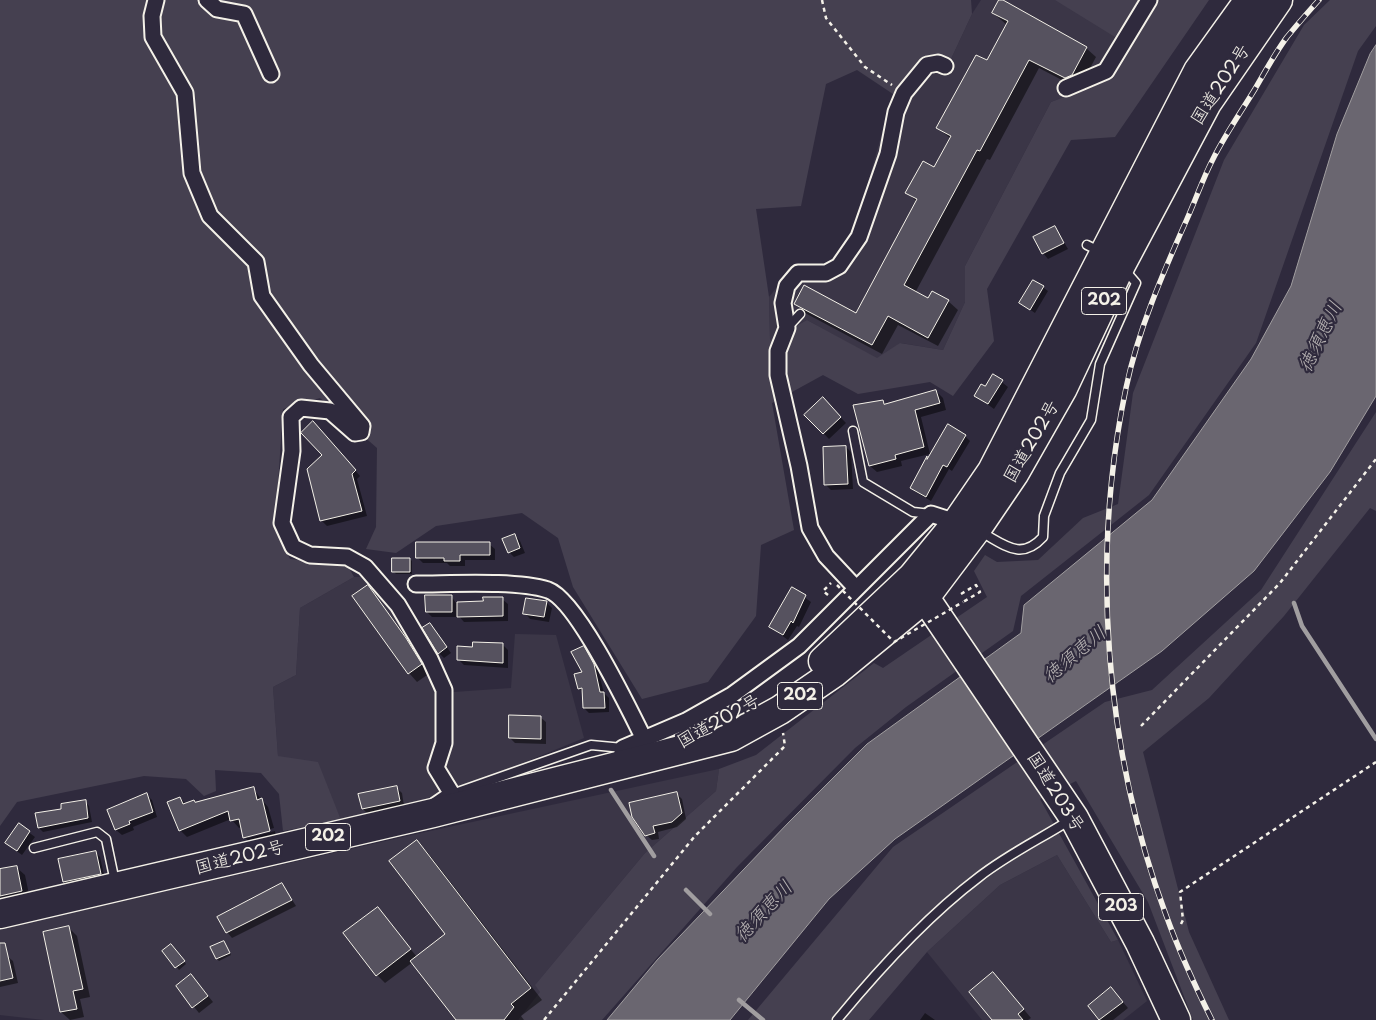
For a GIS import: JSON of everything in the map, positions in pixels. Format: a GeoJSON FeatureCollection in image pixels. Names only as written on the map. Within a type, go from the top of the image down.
{"type":"FeatureCollection","features":[{"type":"Feature","properties":{"kind":"highway","name":"国道202号"},"geometry":{"type":"LineString","coordinates":[[650,748],[731,737],[780,710],[834,673],[918,588],[966,526],[1014,474],[1063,388],[1104,254],[1198,71],[1249,0]]}},
{"type":"Feature","properties":{"kind":"highway","name":"国道202号"},"geometry":{"type":"LineString","coordinates":[[1104,254],[1278,0]]}},
{"type":"Feature","properties":{"kind":"highway","name":"国道202号"},"geometry":{"type":"LineString","coordinates":[[0,914],[116,889],[433,813],[650,748],[811,671],[918,588]]}},
{"type":"Feature","properties":{"kind":"highway","name":"国道203号"},"geometry":{"type":"LineString","coordinates":[[918,588],[1067,807],[1140,942],[1176,1020]]}},
{"type":"Feature","properties":{"kind":"street"},"geometry":{"type":"LineString","coordinates":[[156,0],[152,16],[153,37],[185,93],[192,173],[210,216],[256,262],[262,296],[311,365],[362,426],[361,432],[355,433],[330,412],[301,408],[291,417],[292,451],[282,523],[293,547],[310,555],[347,557],[364,566],[398,605],[430,660],[444,690],[444,743],[436,768],[452,794],[437,803],[433,813]]}},
{"type":"Feature","properties":{"kind":"street"},"geometry":{"type":"LineString","coordinates":[[207,0],[216,9],[244,14],[271,74]]}},
{"type":"Feature","properties":{"kind":"street"},"geometry":{"type":"LineString","coordinates":[[1066,88],[1106,71],[1149,0]]}},
{"type":"Feature","properties":{"kind":"street"},"geometry":{"type":"LineString","coordinates":[[855,587],[826,556],[810,528],[799,466],[778,374],[778,350],[787,328],[782,303],[787,286],[798,273],[826,273],[839,266],[859,237],[888,154],[896,112],[904,93],[927,65],[938,63],[945,66]]}},
{"type":"Feature","properties":{"kind":"street"},"geometry":{"type":"LineString","coordinates":[[416,584],[514,585],[549,590],[564,600],[611,672],[650,748],[686,721],[732,694],[799,646],[855,587],[931,514],[966,526]]}},
{"type":"Feature","properties":{"kind":"lane"},"geometry":{"type":"LineString","coordinates":[[966,526],[1016,550],[1033,548],[1043,537],[1044,516],[1060,473],[1091,420],[1100,364],[1136,284],[1104,254]]}},
{"type":"Feature","properties":{"kind":"lane"},"geometry":{"type":"LineString","coordinates":[[787,328],[800,314]]}},
{"type":"Feature","properties":{"kind":"lane"},"geometry":{"type":"LineString","coordinates":[[854,431],[863,482],[913,512],[931,514]]}},
{"type":"Feature","properties":{"kind":"lane"},"geometry":{"type":"LineString","coordinates":[[452,794],[591,745],[621,757]]}},
{"type":"Feature","properties":{"kind":"lane"},"geometry":{"type":"LineString","coordinates":[[837,1020],[891,958],[935,915],[1067,807]]}},
{"type":"Feature","properties":{"kind":"lane"},"geometry":{"type":"LineString","coordinates":[[34,848],[97,832],[106,839],[116,889]]}},
{"type":"Feature","properties":{"kind":"path"},"geometry":{"type":"LineString","coordinates":[[822,0],[826,18],[865,68],[904,93]]}},
{"type":"Feature","properties":{"kind":"path"},"geometry":{"type":"LineString","coordinates":[[1141,726],[1280,583],[1376,459]]}},
{"type":"Feature","properties":{"kind":"path"},"geometry":{"type":"LineString","coordinates":[[834,580],[823,591],[827,596],[838,585],[894,642],[980,592],[976,585],[961,594]]}},
{"type":"Feature","properties":{"kind":"path"},"geometry":{"type":"LineString","coordinates":[[544,1020],[696,836],[785,746],[780,710]]}},
{"type":"Feature","properties":{"kind":"path"},"geometry":{"type":"LineString","coordinates":[[1180,924],[1183,920],[1180,892],[1376,762]]}},
{"type":"Feature","properties":{"kind":"shaded area"},"geometry":{"type":"Polygon","coordinates":[[[0,0],[971,0],[972,14],[951,59],[927,55],[893,94],[857,70],[826,84],[801,206],[756,209],[769,297],[770,340],[807,320],[877,358],[900,343],[943,350],[965,302],[965,266],[1051,102],[1113,78],[1160,0],[1209,0],[1115,137],[1071,140],[987,289],[994,341],[953,396],[930,382],[858,394],[823,375],[772,403],[794,530],[761,545],[756,616],[708,682],[642,699],[573,587],[558,538],[522,513],[436,526],[396,553],[366,549],[376,527],[377,448],[320,398],[283,409],[275,529],[290,559],[348,566],[354,577],[300,608],[296,675],[273,687],[278,756],[318,762],[341,820],[283,831],[279,794],[261,773],[215,770],[216,791],[204,796],[186,779],[144,776],[17,802],[0,826],[0,0]]]}},
{"type":"Feature","properties":{"kind":"shaded area"},"geometry":{"type":"Polygon","coordinates":[[[981,0],[1160,0],[1113,78],[1051,102],[965,266],[965,302],[943,350],[901,343],[877,359],[807,320],[770,340],[769,297],[793,267],[836,264],[858,218],[893,94],[928,55],[951,59],[972,14],[981,0]]]}},
{"type":"Feature","properties":{"kind":"shaded area"},"geometry":{"type":"Polygon","coordinates":[[[1055,0],[1143,0],[1115,37],[1055,0]]]}},
{"type":"Feature","properties":{"kind":"shaded area"},"geometry":{"type":"Polygon","coordinates":[[[1330,0],[1376,0],[1376,26],[1358,51],[1256,343],[1149,495],[1021,596],[1013,631],[906,707],[855,748],[737,867],[602,1020],[518,1020],[540,992],[535,985],[645,853],[716,791],[719,769],[756,755],[874,663],[883,668],[987,597],[974,571],[985,555],[997,562],[1038,560],[1083,518],[1118,504],[1133,393],[1224,160],[1304,25],[1330,0]]]}},
{"type":"Feature","properties":{"kind":"shaded area"},"geometry":{"type":"Polygon","coordinates":[[[1376,412],[1376,511],[1370,508],[1284,616],[1209,698],[1143,752],[1189,932],[1229,1020],[1193,1020],[1148,902],[1076,781],[1040,799],[1118,940],[1111,942],[1057,855],[1000,885],[927,952],[869,1020],[748,1020],[893,847],[1105,702],[1152,690],[1261,590],[1376,412]]]}},
{"type":"Feature","properties":{"kind":"shaded area"},"geometry":{"type":"Polygon","coordinates":[[[354,577],[371,577],[427,661],[440,693],[511,688],[515,634],[556,635],[584,738],[432,800],[341,820],[329,793],[278,756],[273,687],[296,675],[300,608],[354,577]]]}},
{"type":"Feature","properties":{"kind":"shaded area"},"geometry":{"type":"Polygon","coordinates":[[[719,769],[716,791],[645,853],[536,984],[541,992],[518,1020],[44,1020],[0,1015],[0,929],[421,833],[719,769]]]}},
{"type":"Feature","properties":{"kind":"shaded area"},"geometry":{"type":"Polygon","coordinates":[[[1057,855],[1111,942],[1118,940],[1147,1001],[1123,1020],[982,1020],[927,952],[1000,885],[1057,855]]]}},
{"type":"Feature","properties":{"kind":"water","name":"徳須恵川"},"geometry":{"type":"Polygon","coordinates":[[[1376,45],[1376,396],[1330,472],[1254,571],[1162,651],[895,839],[829,899],[730,1020],[607,1020],[658,959],[788,823],[867,744],[1021,633],[1024,605],[1152,500],[1251,359],[1291,286],[1337,134],[1370,54],[1376,45]]]}},
{"type":"Feature","properties":{"kind":"building"},"geometry":{"type":"Polygon","coordinates":[[[999,0],[1003,0],[1087,47],[1072,75],[1065,78],[1029,60],[980,151],[977,150],[904,285],[928,298],[932,291],[949,300],[928,338],[888,316],[872,345],[794,304],[804,285],[856,313],[917,199],[905,193],[923,161],[934,167],[951,136],[936,128],[976,55],[987,60],[1008,21],[992,13],[999,0]]]}},
{"type":"Feature","properties":{"kind":"building"},"geometry":{"type":"Polygon","coordinates":[[[1055,226],[1064,243],[1042,254],[1033,237],[1055,226]]]}},
{"type":"Feature","properties":{"kind":"building"},"geometry":{"type":"Polygon","coordinates":[[[1033,280],[1044,286],[1030,310],[1019,303],[1033,280]]]}},
{"type":"Feature","properties":{"kind":"building"},"geometry":{"type":"Polygon","coordinates":[[[993,374],[1003,380],[988,404],[974,396],[981,384],[985,386],[993,374]]]}},
{"type":"Feature","properties":{"kind":"building"},"geometry":{"type":"Polygon","coordinates":[[[936,390],[940,403],[915,410],[924,447],[895,455],[896,459],[869,466],[853,405],[883,400],[884,404],[936,390]]]}},
{"type":"Feature","properties":{"kind":"building"},"geometry":{"type":"Polygon","coordinates":[[[823,397],[841,417],[823,434],[804,415],[823,397]]]}},
{"type":"Feature","properties":{"kind":"building"},"geometry":{"type":"Polygon","coordinates":[[[313,421],[356,470],[352,474],[362,511],[320,521],[307,469],[322,455],[301,433],[313,421]]]}},
{"type":"Feature","properties":{"kind":"building"},"geometry":{"type":"Polygon","coordinates":[[[948,424],[966,435],[947,467],[943,465],[926,497],[910,488],[927,456],[927,459],[948,424]]]}},
{"type":"Feature","properties":{"kind":"building"},"geometry":{"type":"Polygon","coordinates":[[[846,446],[848,484],[824,485],[823,447],[846,446]]]}},
{"type":"Feature","properties":{"kind":"building"},"geometry":{"type":"Polygon","coordinates":[[[515,534],[520,548],[508,553],[502,539],[515,534]]]}},
{"type":"Feature","properties":{"kind":"building"},"geometry":{"type":"Polygon","coordinates":[[[416,542],[490,542],[490,555],[460,555],[460,561],[444,561],[444,558],[416,558],[416,542]]]}},
{"type":"Feature","properties":{"kind":"building"},"geometry":{"type":"Polygon","coordinates":[[[392,558],[410,558],[410,572],[392,572],[392,558]]]}},
{"type":"Feature","properties":{"kind":"building"},"geometry":{"type":"Polygon","coordinates":[[[368,585],[422,664],[408,674],[352,596],[368,585]]]}},
{"type":"Feature","properties":{"kind":"building"},"geometry":{"type":"Polygon","coordinates":[[[792,587],[806,595],[793,623],[791,621],[783,635],[769,627],[792,587]]]}},
{"type":"Feature","properties":{"kind":"building"},"geometry":{"type":"Polygon","coordinates":[[[425,595],[452,595],[452,612],[426,612],[425,595]]]}},
{"type":"Feature","properties":{"kind":"building"},"geometry":{"type":"Polygon","coordinates":[[[483,597],[503,597],[503,616],[457,617],[457,602],[483,601],[483,597]]]}},
{"type":"Feature","properties":{"kind":"building"},"geometry":{"type":"Polygon","coordinates":[[[526,598],[547,601],[544,617],[523,614],[526,598]]]}},
{"type":"Feature","properties":{"kind":"building"},"geometry":{"type":"Polygon","coordinates":[[[430,623],[447,647],[438,654],[422,628],[430,623]]]}},
{"type":"Feature","properties":{"kind":"building"},"geometry":{"type":"Polygon","coordinates":[[[473,642],[503,643],[503,663],[457,660],[457,646],[472,647],[473,642]]]}},
{"type":"Feature","properties":{"kind":"building"},"geometry":{"type":"Polygon","coordinates":[[[584,646],[594,664],[600,692],[604,692],[605,708],[583,708],[582,688],[578,689],[574,674],[582,672],[571,652],[584,646]]]}},
{"type":"Feature","properties":{"kind":"building"},"geometry":{"type":"Polygon","coordinates":[[[509,715],[541,716],[541,739],[509,738],[509,715]]]}},
{"type":"Feature","properties":{"kind":"building"},"geometry":{"type":"Polygon","coordinates":[[[397,786],[400,801],[362,809],[358,794],[397,786]]]}},
{"type":"Feature","properties":{"kind":"building"},"geometry":{"type":"Polygon","coordinates":[[[254,787],[257,800],[262,798],[270,831],[243,838],[239,819],[230,821],[228,811],[179,831],[167,802],[180,797],[183,804],[194,800],[195,802],[254,787]]]}},
{"type":"Feature","properties":{"kind":"building"},"geometry":{"type":"Polygon","coordinates":[[[677,792],[682,813],[672,822],[653,826],[655,833],[645,836],[632,817],[629,803],[677,792]]]}},
{"type":"Feature","properties":{"kind":"building"},"geometry":{"type":"Polygon","coordinates":[[[147,793],[153,812],[129,821],[130,824],[115,830],[107,810],[147,793]]]}},
{"type":"Feature","properties":{"kind":"building"},"geometry":{"type":"Polygon","coordinates":[[[86,800],[88,818],[38,828],[35,813],[61,809],[61,804],[86,800]]]}},
{"type":"Feature","properties":{"kind":"building"},"geometry":{"type":"Polygon","coordinates":[[[19,823],[30,831],[17,851],[5,843],[19,823]]]}},
{"type":"Feature","properties":{"kind":"building"},"geometry":{"type":"Polygon","coordinates":[[[417,840],[531,988],[511,1004],[514,1007],[504,1020],[456,1020],[410,961],[445,934],[389,861],[417,840]]]}},
{"type":"Feature","properties":{"kind":"building"},"geometry":{"type":"Polygon","coordinates":[[[96,851],[101,874],[63,882],[58,859],[96,851]]]}},
{"type":"Feature","properties":{"kind":"building"},"geometry":{"type":"Polygon","coordinates":[[[17,866],[22,891],[0,896],[0,869],[17,866]]]}},
{"type":"Feature","properties":{"kind":"building"},"geometry":{"type":"Polygon","coordinates":[[[282,883],[292,900],[226,933],[217,917],[282,883]]]}},
{"type":"Feature","properties":{"kind":"building"},"geometry":{"type":"Polygon","coordinates":[[[378,907],[411,949],[376,976],[343,933],[378,907]]]}},
{"type":"Feature","properties":{"kind":"building"},"geometry":{"type":"Polygon","coordinates":[[[69,926],[83,989],[73,991],[77,1009],[60,1012],[43,932],[69,926]]]}},
{"type":"Feature","properties":{"kind":"building"},"geometry":{"type":"Polygon","coordinates":[[[224,941],[230,953],[216,959],[210,947],[224,941]]]}},
{"type":"Feature","properties":{"kind":"building"},"geometry":{"type":"Polygon","coordinates":[[[0,943],[5,943],[13,978],[0,981],[0,943]]]}},
{"type":"Feature","properties":{"kind":"building"},"geometry":{"type":"Polygon","coordinates":[[[171,944],[185,961],[175,968],[162,951],[171,944]]]}},
{"type":"Feature","properties":{"kind":"building"},"geometry":{"type":"Polygon","coordinates":[[[993,972],[1024,1009],[1018,1014],[1023,1020],[992,1020],[969,992],[993,972]]]}},
{"type":"Feature","properties":{"kind":"building"},"geometry":{"type":"Polygon","coordinates":[[[191,974],[208,996],[192,1008],[176,986],[191,974]]]}},
{"type":"Feature","properties":{"kind":"building"},"geometry":{"type":"Polygon","coordinates":[[[1111,987],[1123,1002],[1099,1020],[1088,1006],[1111,987]]]}},
{"type":"Feature","properties":{"kind":"waterway"},"geometry":{"type":"LineString","coordinates":[[1294,603],[1302,626],[1376,739]]}},
{"type":"Feature","properties":{"kind":"waterway"},"geometry":{"type":"LineString","coordinates":[[611,790],[654,856]]}},
{"type":"Feature","properties":{"kind":"waterway"},"geometry":{"type":"LineString","coordinates":[[686,890],[710,914]]}},
{"type":"Feature","properties":{"kind":"waterway"},"geometry":{"type":"LineString","coordinates":[[739,1000],[763,1020]]}},
{"type":"Feature","properties":{"kind":"railway"},"geometry":{"type":"LineString","coordinates":[[1212,1020],[1176,942],[1145,852],[1129,788],[1117,722],[1110,654],[1107,587],[1108,520],[1115,453],[1126,388],[1144,323],[1206,174],[1223,141],[1278,49],[1319,0]]}}]}
